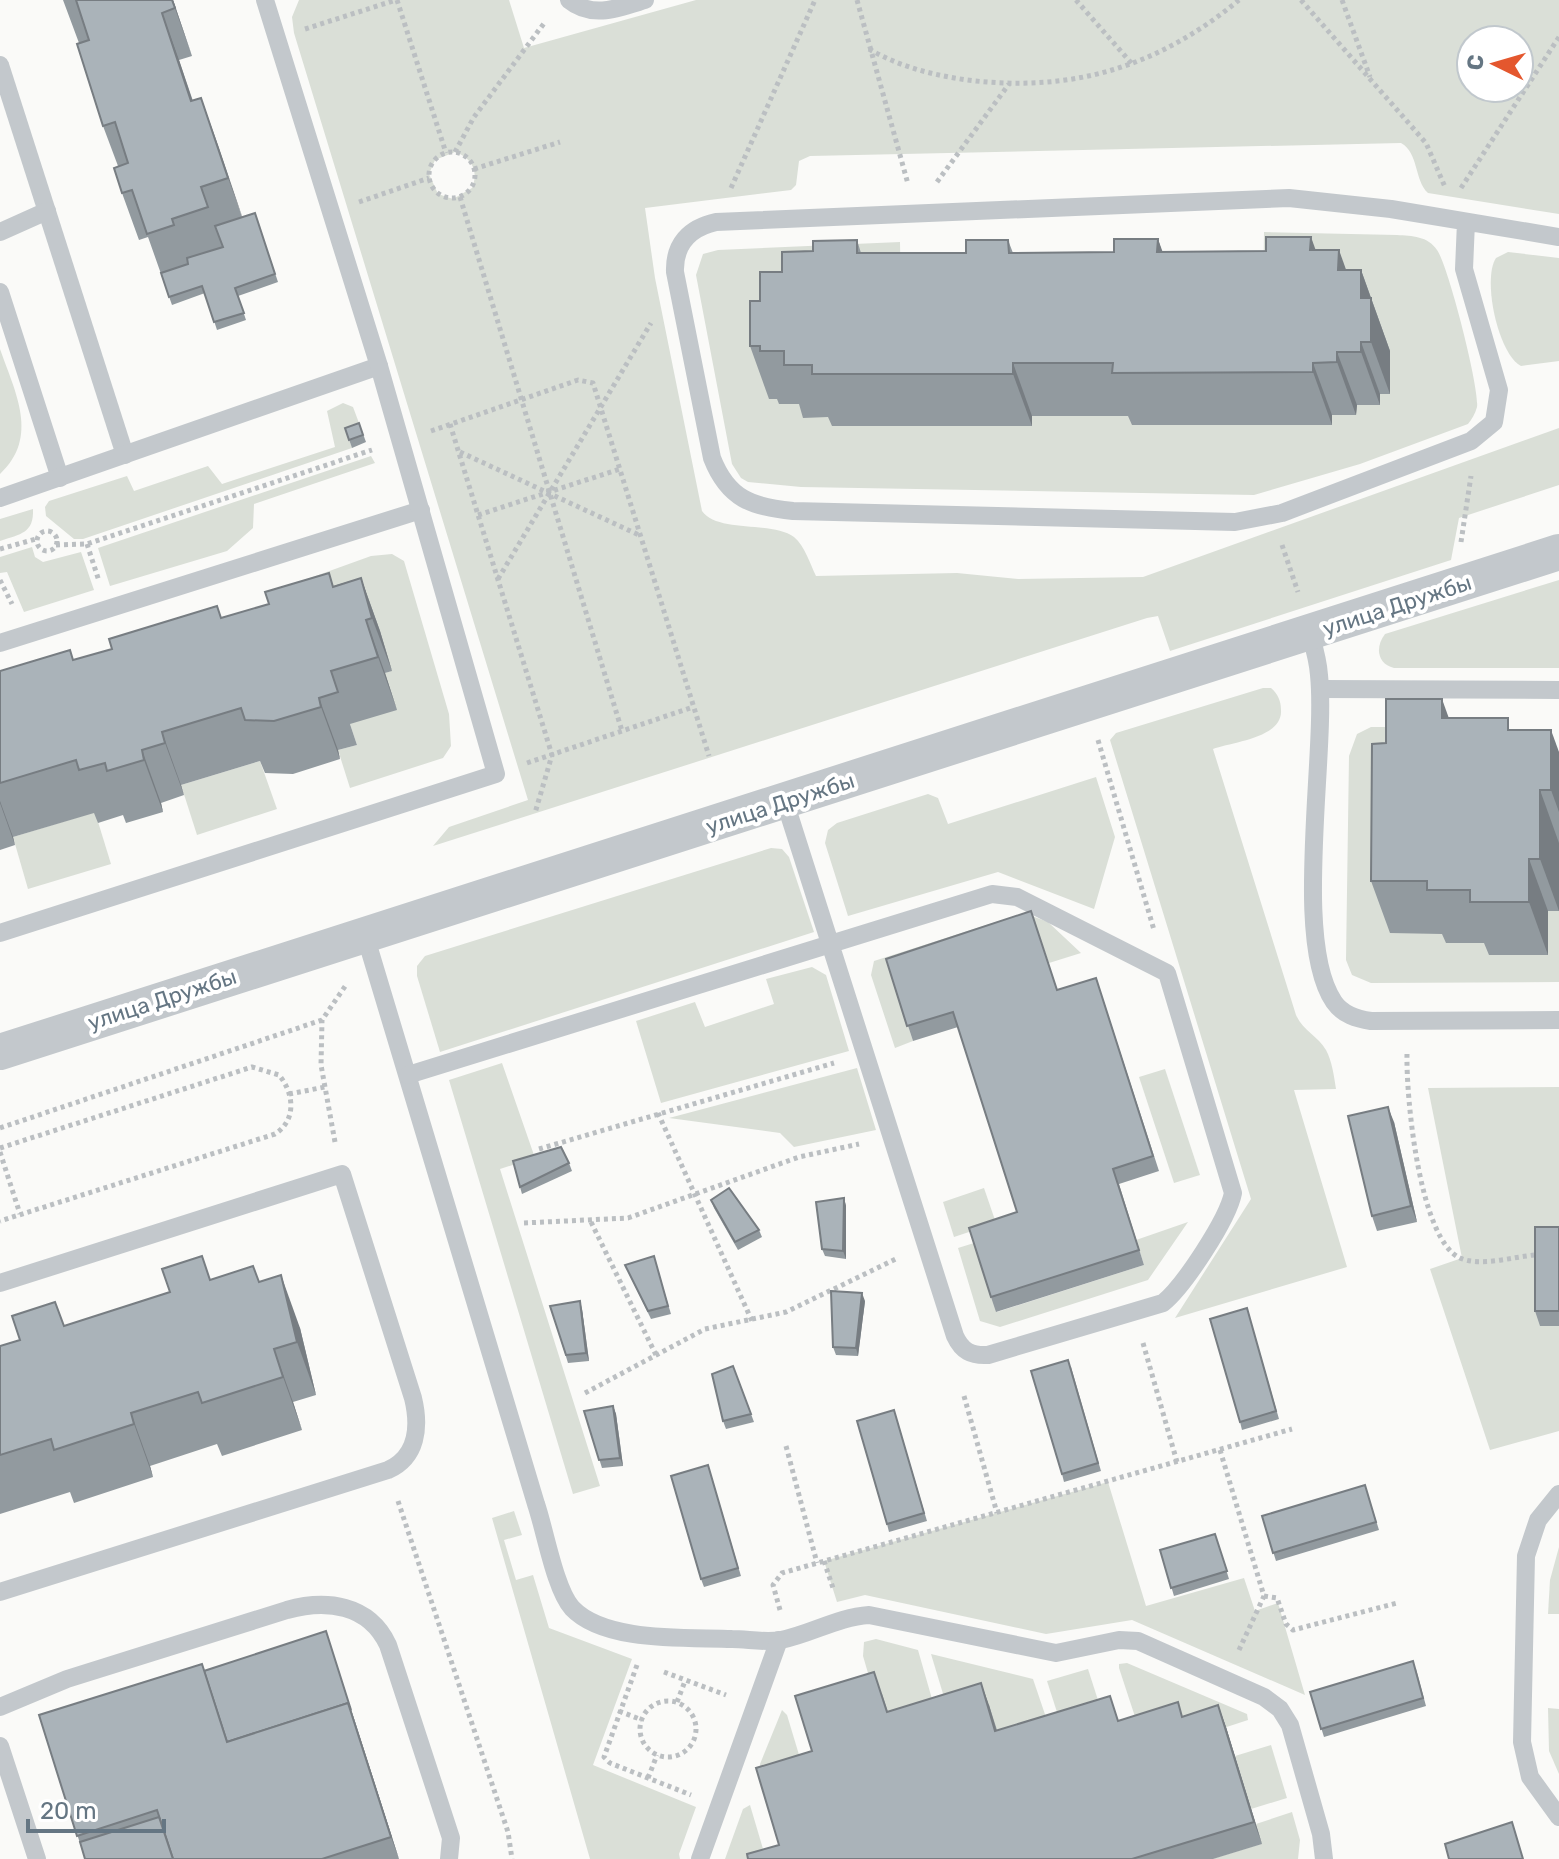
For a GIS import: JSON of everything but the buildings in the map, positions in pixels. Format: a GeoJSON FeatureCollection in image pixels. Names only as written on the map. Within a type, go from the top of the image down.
{"type":"FeatureCollection","features":[{"type":"Feature","properties":{"kind":"street","name":"улица Дружбы"},"geometry":{"type":"LineString","coordinates":[[0,1052],[1559,552]]}},
{"type":"Feature","properties":{"kind":"lane"},"geometry":{"type":"LineString","coordinates":[[0,933],[496,774],[379,366],[265,0]]}},
{"type":"Feature","properties":{"kind":"lane"},"geometry":{"type":"LineString","coordinates":[[569,0],[589,11],[604,11],[645,0]]}},
{"type":"Feature","properties":{"kind":"lane"},"geometry":{"type":"LineString","coordinates":[[0,65],[125,455]]}},
{"type":"Feature","properties":{"kind":"lane"},"geometry":{"type":"LineString","coordinates":[[1459,221],[1464,269],[1494,371],[1499,401],[1494,422],[1477,438],[1273,516],[1214,523],[793,511],[755,506],[733,494],[712,458],[675,261],[683,240],[697,227],[716,222],[1289,198],[1459,221],[1559,237]]}},
{"type":"Feature","properties":{"kind":"lane"},"geometry":{"type":"LineString","coordinates":[[0,232],[47,211]]}},
{"type":"Feature","properties":{"kind":"lane"},"geometry":{"type":"LineString","coordinates":[[0,292],[60,478]]}},
{"type":"Feature","properties":{"kind":"lane"},"geometry":{"type":"LineString","coordinates":[[0,498],[379,366]]}},
{"type":"Feature","properties":{"kind":"lane"},"geometry":{"type":"LineString","coordinates":[[0,643],[421,510]]}},
{"type":"Feature","properties":{"kind":"lane"},"geometry":{"type":"LineString","coordinates":[[1310,633],[1320,689],[1314,891],[1316,936],[1323,973],[1334,1002],[1344,1012],[1371,1021],[1559,1020]]}},
{"type":"Feature","properties":{"kind":"lane"},"geometry":{"type":"LineString","coordinates":[[1320,689],[1559,690]]}},
{"type":"Feature","properties":{"kind":"lane"},"geometry":{"type":"LineString","coordinates":[[408,1075],[831,942],[1000,894],[1017,897],[1167,973],[1233,1193],[1227,1212],[1170,1297],[1155,1306],[998,1353],[971,1354],[955,1336],[831,942],[785,802]]}},
{"type":"Feature","properties":{"kind":"lane"},"geometry":{"type":"LineString","coordinates":[[365,935],[567,1601],[587,1618],[632,1634],[784,1639],[847,1618],[869,1615],[1056,1653],[1129,1640],[1273,1702],[1286,1716],[1321,1834],[1324,1859]]}},
{"type":"Feature","properties":{"kind":"lane"},"geometry":{"type":"LineString","coordinates":[[0,1283],[342,1174],[417,1414],[410,1452],[388,1470],[0,1592]]}},
{"type":"Feature","properties":{"kind":"lane"},"geometry":{"type":"LineString","coordinates":[[1559,1494],[1538,1520],[1526,1556],[1522,1742],[1530,1777],[1559,1817]]}},
{"type":"Feature","properties":{"kind":"lane"},"geometry":{"type":"LineString","coordinates":[[0,1707],[67,1679],[287,1610],[318,1603],[346,1608],[377,1626],[388,1645],[451,1838],[449,1859]]}},
{"type":"Feature","properties":{"kind":"lane"},"geometry":{"type":"LineString","coordinates":[[700,1859],[717,1805],[784,1639]]}},
{"type":"Feature","properties":{"kind":"lane"},"geometry":{"type":"LineString","coordinates":[[0,1746],[37,1859]]}},
{"type":"Feature","properties":{"kind":"path"},"geometry":{"type":"LineString","coordinates":[[276,38],[396,0],[446,153]]}},
{"type":"Feature","properties":{"kind":"path"},"geometry":{"type":"LineString","coordinates":[[716,222],[815,0]]}},
{"type":"Feature","properties":{"kind":"path"},"geometry":{"type":"LineString","coordinates":[[857,0],[917,213]]}},
{"type":"Feature","properties":{"kind":"path"},"geometry":{"type":"LineString","coordinates":[[1076,0],[1133,65]]}},
{"type":"Feature","properties":{"kind":"path"},"geometry":{"type":"LineString","coordinates":[[869,49],[915,70],[1009,83],[1072,81],[1133,65],[1198,29],[1239,0]]}},
{"type":"Feature","properties":{"kind":"path"},"geometry":{"type":"LineString","coordinates":[[1301,0],[1434,157],[1459,221]]}},
{"type":"Feature","properties":{"kind":"path"},"geometry":{"type":"LineString","coordinates":[[1342,0],[1372,81]]}},
{"type":"Feature","properties":{"kind":"path"},"geometry":{"type":"LineString","coordinates":[[455,152],[467,126],[548,18]]}},
{"type":"Feature","properties":{"kind":"path"},"geometry":{"type":"LineString","coordinates":[[1459,221],[1466,177],[1559,37]]}},
{"type":"Feature","properties":{"kind":"path"},"geometry":{"type":"LineString","coordinates":[[917,213],[956,152],[1009,83]]}},
{"type":"Feature","properties":{"kind":"path"},"geometry":{"type":"LineString","coordinates":[[474,169],[560,142]]}},
{"type":"Feature","properties":{"kind":"path"},"geometry":{"type":"LineString","coordinates":[[455,152],[469,159],[474,169],[472,188],[460,197],[438,194],[429,178],[435,160],[446,153],[455,152]]}},
{"type":"Feature","properties":{"kind":"path"},"geometry":{"type":"LineString","coordinates":[[331,211],[429,178]]}},
{"type":"Feature","properties":{"kind":"path"},"geometry":{"type":"LineString","coordinates":[[460,197],[622,731]]}},
{"type":"Feature","properties":{"kind":"path"},"geometry":{"type":"LineString","coordinates":[[498,580],[677,280]]}},
{"type":"Feature","properties":{"kind":"path"},"geometry":{"type":"LineString","coordinates":[[36,539],[37,546],[45,552],[56,545],[87,544],[584,379],[593,383],[601,407],[709,756]]}},
{"type":"Feature","properties":{"kind":"path"},"geometry":{"type":"LineString","coordinates":[[450,424],[552,755],[535,813]]}},
{"type":"Feature","properties":{"kind":"path"},"geometry":{"type":"LineString","coordinates":[[1454,586],[1477,438]]}},
{"type":"Feature","properties":{"kind":"path"},"geometry":{"type":"LineString","coordinates":[[459,451],[640,535]]}},
{"type":"Feature","properties":{"kind":"path"},"geometry":{"type":"LineString","coordinates":[[478,515],[620,469]]}},
{"type":"Feature","properties":{"kind":"path"},"geometry":{"type":"LineString","coordinates":[[1273,516],[1299,597]]}},
{"type":"Feature","properties":{"kind":"path"},"geometry":{"type":"LineString","coordinates":[[0,549],[36,539],[42,531],[49,531],[57,538],[56,545]]}},
{"type":"Feature","properties":{"kind":"path"},"geometry":{"type":"LineString","coordinates":[[496,774],[693,707]]}},
{"type":"Feature","properties":{"kind":"path"},"geometry":{"type":"LineString","coordinates":[[1095,731],[1167,973]]}},
{"type":"Feature","properties":{"kind":"path"},"geometry":{"type":"LineString","coordinates":[[0,1128],[322,1020],[325,1087],[342,1174]]}},
{"type":"Feature","properties":{"kind":"path"},"geometry":{"type":"LineString","coordinates":[[539,1149],[866,1055]]}},
{"type":"Feature","properties":{"kind":"path"},"geometry":{"type":"LineString","coordinates":[[0,1221],[275,1134],[289,1116],[289,1094],[279,1075],[252,1067],[0,1150],[20,1214]]}},
{"type":"Feature","properties":{"kind":"path"},"geometry":{"type":"LineString","coordinates":[[289,1094],[325,1087]]}},
{"type":"Feature","properties":{"kind":"path"},"geometry":{"type":"LineString","coordinates":[[1406,1089],[1438,1237],[1454,1254],[1470,1260],[1534,1255]]}},
{"type":"Feature","properties":{"kind":"path"},"geometry":{"type":"LineString","coordinates":[[658,1113],[752,1321]]}},
{"type":"Feature","properties":{"kind":"path"},"geometry":{"type":"LineString","coordinates":[[524,1223],[628,1218],[799,1157],[892,1137]]}},
{"type":"Feature","properties":{"kind":"path"},"geometry":{"type":"LineString","coordinates":[[591,1222],[656,1355]]}},
{"type":"Feature","properties":{"kind":"path"},"geometry":{"type":"LineString","coordinates":[[585,1393],[705,1329],[786,1312],[926,1245]]}},
{"type":"Feature","properties":{"kind":"path"},"geometry":{"type":"LineString","coordinates":[[1143,1343],[1177,1462]]}},
{"type":"Feature","properties":{"kind":"path"},"geometry":{"type":"LineString","coordinates":[[964,1396],[997,1513]]}},
{"type":"Feature","properties":{"kind":"path"},"geometry":{"type":"LineString","coordinates":[[784,1639],[773,1580],[782,1573],[1292,1429]]}},
{"type":"Feature","properties":{"kind":"path"},"geometry":{"type":"LineString","coordinates":[[786,1446],[817,1563]]}},
{"type":"Feature","properties":{"kind":"path"},"geometry":{"type":"LineString","coordinates":[[1220,1450],[1264,1596],[1225,1680]]}},
{"type":"Feature","properties":{"kind":"path"},"geometry":{"type":"LineString","coordinates":[[388,1470],[508,1832],[512,1859]]}},
{"type":"Feature","properties":{"kind":"path"},"geometry":{"type":"LineString","coordinates":[[1264,1596],[1277,1598],[1286,1624],[1293,1630],[1397,1603]]}},
{"type":"Feature","properties":{"kind":"path"},"geometry":{"type":"LineString","coordinates":[[649,1667],[637,1663],[604,1757],[717,1805]]}},
{"type":"Feature","properties":{"kind":"path"},"geometry":{"type":"LineString","coordinates":[[661,1671],[736,1699]]}},
{"type":"Feature","properties":{"kind":"path"},"geometry":{"type":"LineString","coordinates":[[677,1702],[685,1680]]}},
{"type":"Feature","properties":{"kind":"path"},"geometry":{"type":"LineString","coordinates":[[677,1702],[692,1713],[697,1731],[695,1740],[683,1753],[657,1755],[643,1743],[642,1720],[649,1708],[658,1703],[677,1702]]}},
{"type":"Feature","properties":{"kind":"path"},"geometry":{"type":"LineString","coordinates":[[619,1711],[642,1720]]}},
{"type":"Feature","properties":{"kind":"path"},"geometry":{"type":"LineString","coordinates":[[648,1778],[657,1755]]}},
{"type":"Feature","properties":{"kind":"shaded area"},"geometry":{"type":"Polygon","coordinates":[[[299,0],[509,0],[524,48],[696,0],[1559,0],[1559,214],[1428,193],[1420,181],[1411,153],[1401,143],[810,156],[799,161],[796,185],[791,190],[645,208],[655,278],[702,511],[720,522],[772,529],[794,537],[816,576],[957,573],[1018,579],[1143,577],[1559,428],[1559,485],[1459,518],[1451,560],[1170,651],[1158,616],[1147,618],[433,846],[449,827],[528,800],[294,33],[292,17],[299,0]],[[455,152],[435,160],[429,174],[438,194],[453,199],[472,188],[474,171],[470,162],[455,152]]]}},
{"type":"Feature","properties":{"kind":"shaded area"},"geometry":{"type":"Polygon","coordinates":[[[1264,232],[1408,236],[1424,239],[1433,245],[1448,278],[1474,377],[1477,407],[1468,424],[1360,464],[1254,495],[801,487],[748,482],[741,478],[732,464],[696,275],[703,254],[718,250],[900,242],[901,305],[779,399],[779,404],[803,404],[832,417],[1032,426],[1032,416],[1132,416],[1132,425],[1331,425],[1332,415],[1357,405],[1380,405],[1380,394],[1390,394],[1390,351],[1263,304],[1264,232]]]}},
{"type":"Feature","properties":{"kind":"shaded area"},"geometry":{"type":"Polygon","coordinates":[[[1508,252],[1559,258],[1559,361],[1521,366],[1505,347],[1495,315],[1491,282],[1496,258],[1508,252]]]}},
{"type":"Feature","properties":{"kind":"shaded area"},"geometry":{"type":"Polygon","coordinates":[[[0,349],[17,398],[22,430],[12,460],[0,474],[0,349]]]}},
{"type":"Feature","properties":{"kind":"shaded area"},"geometry":{"type":"Polygon","coordinates":[[[343,403],[353,407],[362,431],[348,436],[352,448],[83,539],[74,539],[46,516],[45,507],[49,501],[127,476],[134,491],[208,466],[222,484],[335,447],[327,411],[343,403]]]}},
{"type":"Feature","properties":{"kind":"shaded area"},"geometry":{"type":"Polygon","coordinates":[[[371,456],[375,463],[254,504],[253,528],[227,551],[110,586],[98,548],[371,456]]]}},
{"type":"Feature","properties":{"kind":"shaded area"},"geometry":{"type":"Polygon","coordinates":[[[33,509],[29,528],[0,541],[0,519],[33,509]]]}},
{"type":"Feature","properties":{"kind":"shaded area"},"geometry":{"type":"Polygon","coordinates":[[[32,547],[35,557],[43,562],[81,552],[94,590],[24,612],[7,572],[0,573],[0,557],[32,547]]]}},
{"type":"Feature","properties":{"kind":"shaded area"},"geometry":{"type":"Polygon","coordinates":[[[392,554],[404,561],[449,714],[451,746],[443,758],[350,788],[338,750],[357,745],[350,724],[385,673],[391,671],[274,591],[371,556],[392,554]]]}},
{"type":"Feature","properties":{"kind":"shaded area"},"geometry":{"type":"Polygon","coordinates":[[[1559,580],[1559,668],[1394,668],[1381,659],[1379,649],[1385,634],[1559,580]]]}},
{"type":"Feature","properties":{"kind":"shaded area"},"geometry":{"type":"Polygon","coordinates":[[[1271,688],[1280,701],[1279,719],[1274,727],[1255,737],[1213,749],[1296,1015],[1323,1045],[1331,1064],[1336,1089],[1294,1090],[1347,1267],[1175,1318],[1251,1199],[1110,740],[1116,733],[1271,688]]]}},
{"type":"Feature","properties":{"kind":"shaded area"},"geometry":{"type":"Polygon","coordinates":[[[1371,727],[1461,727],[1446,934],[1489,943],[1489,955],[1548,955],[1548,911],[1559,911],[1559,982],[1371,983],[1352,975],[1346,960],[1349,756],[1357,734],[1371,727]]]}},
{"type":"Feature","properties":{"kind":"shaded area"},"geometry":{"type":"Polygon","coordinates":[[[260,761],[277,809],[197,835],[181,785],[260,761]]]}},
{"type":"Feature","properties":{"kind":"shaded area"},"geometry":{"type":"Polygon","coordinates":[[[1096,777],[1115,837],[1094,909],[998,872],[848,916],[825,843],[828,830],[837,823],[928,794],[938,798],[948,824],[1096,777]]]}},
{"type":"Feature","properties":{"kind":"shaded area"},"geometry":{"type":"Polygon","coordinates":[[[95,812],[111,864],[28,889],[13,837],[95,812]]]}},
{"type":"Feature","properties":{"kind":"shaded area"},"geometry":{"type":"Polygon","coordinates":[[[771,848],[782,849],[789,857],[814,932],[440,1052],[417,976],[417,966],[425,956],[771,848]]]}},
{"type":"Feature","properties":{"kind":"shaded area"},"geometry":{"type":"Polygon","coordinates":[[[1032,916],[1048,922],[1081,953],[1049,963],[1036,926],[891,974],[913,1041],[895,1048],[871,975],[874,961],[1002,920],[1032,916]]]}},
{"type":"Feature","properties":{"kind":"shaded area"},"geometry":{"type":"Polygon","coordinates":[[[812,967],[826,975],[849,1051],[661,1103],[636,1021],[695,1002],[705,1027],[774,1004],[766,979],[812,967]]]}},
{"type":"Feature","properties":{"kind":"shaded area"},"geometry":{"type":"Polygon","coordinates":[[[502,1063],[535,1158],[500,1169],[600,1486],[573,1494],[449,1080],[502,1063]]]}},
{"type":"Feature","properties":{"kind":"shaded area"},"geometry":{"type":"Polygon","coordinates":[[[857,1068],[876,1130],[794,1147],[780,1133],[669,1118],[857,1068]]]}},
{"type":"Feature","properties":{"kind":"shaded area"},"geometry":{"type":"Polygon","coordinates":[[[1165,1069],[1200,1175],[1174,1183],[1139,1077],[1165,1069]]]}},
{"type":"Feature","properties":{"kind":"shaded area"},"geometry":{"type":"Polygon","coordinates":[[[1559,1087],[1559,1431],[1490,1450],[1430,1269],[1462,1258],[1428,1088],[1559,1087]]]}},
{"type":"Feature","properties":{"kind":"shaded area"},"geometry":{"type":"Polygon","coordinates":[[[984,1188],[996,1223],[954,1237],[943,1202],[984,1188]]]}},
{"type":"Feature","properties":{"kind":"shaded area"},"geometry":{"type":"Polygon","coordinates":[[[1188,1222],[1148,1280],[1000,1327],[980,1321],[958,1248],[974,1243],[997,1312],[1144,1265],[1136,1240],[1188,1222]]]}},
{"type":"Feature","properties":{"kind":"shaded area"},"geometry":{"type":"Polygon","coordinates":[[[1108,1482],[1146,1606],[1244,1578],[1255,1611],[1278,1603],[1305,1695],[1132,1620],[1046,1634],[865,1595],[837,1602],[824,1561],[1108,1482]]]}},
{"type":"Feature","properties":{"kind":"shaded area"},"geometry":{"type":"Polygon","coordinates":[[[514,1511],[522,1535],[504,1540],[516,1580],[533,1575],[549,1628],[632,1659],[593,1765],[696,1807],[679,1854],[680,1859],[590,1859],[492,1518],[514,1511]]]}},
{"type":"Feature","properties":{"kind":"shaded area"},"geometry":{"type":"Polygon","coordinates":[[[1559,1547],[1559,1614],[1548,1614],[1550,1580],[1559,1547]]]}},
{"type":"Feature","properties":{"kind":"shaded area"},"geometry":{"type":"Polygon","coordinates":[[[876,1639],[918,1650],[938,1720],[895,1734],[882,1695],[875,1697],[863,1656],[864,1642],[876,1639]]]}},
{"type":"Feature","properties":{"kind":"shaded area"},"geometry":{"type":"Polygon","coordinates":[[[931,1654],[1033,1679],[1053,1738],[1003,1753],[950,1717],[931,1654]]]}},
{"type":"Feature","properties":{"kind":"shaded area"},"geometry":{"type":"Polygon","coordinates":[[[1127,1663],[1247,1714],[1248,1720],[1190,1739],[1142,1738],[1119,1668],[1119,1664],[1127,1663]]]}},
{"type":"Feature","properties":{"kind":"shaded area"},"geometry":{"type":"Polygon","coordinates":[[[1088,1669],[1105,1722],[1064,1734],[1047,1681],[1088,1669]]]}},
{"type":"Feature","properties":{"kind":"shaded area"},"geometry":{"type":"Polygon","coordinates":[[[1548,1708],[1559,1709],[1559,1774],[1549,1751],[1548,1708]]]}},
{"type":"Feature","properties":{"kind":"shaded area"},"geometry":{"type":"Polygon","coordinates":[[[782,1710],[787,1715],[800,1758],[761,1773],[760,1764],[782,1710]]]}},
{"type":"Feature","properties":{"kind":"shaded area"},"geometry":{"type":"Polygon","coordinates":[[[1271,1745],[1287,1798],[1251,1809],[1235,1756],[1271,1745]]]}},
{"type":"Feature","properties":{"kind":"shaded area"},"geometry":{"type":"Polygon","coordinates":[[[750,1805],[766,1859],[725,1859],[743,1809],[750,1805]]]}},
{"type":"Feature","properties":{"kind":"shaded area"},"geometry":{"type":"Polygon","coordinates":[[[1292,1812],[1300,1840],[1298,1859],[1212,1859],[1261,1844],[1256,1824],[1292,1812]]]}}]}
